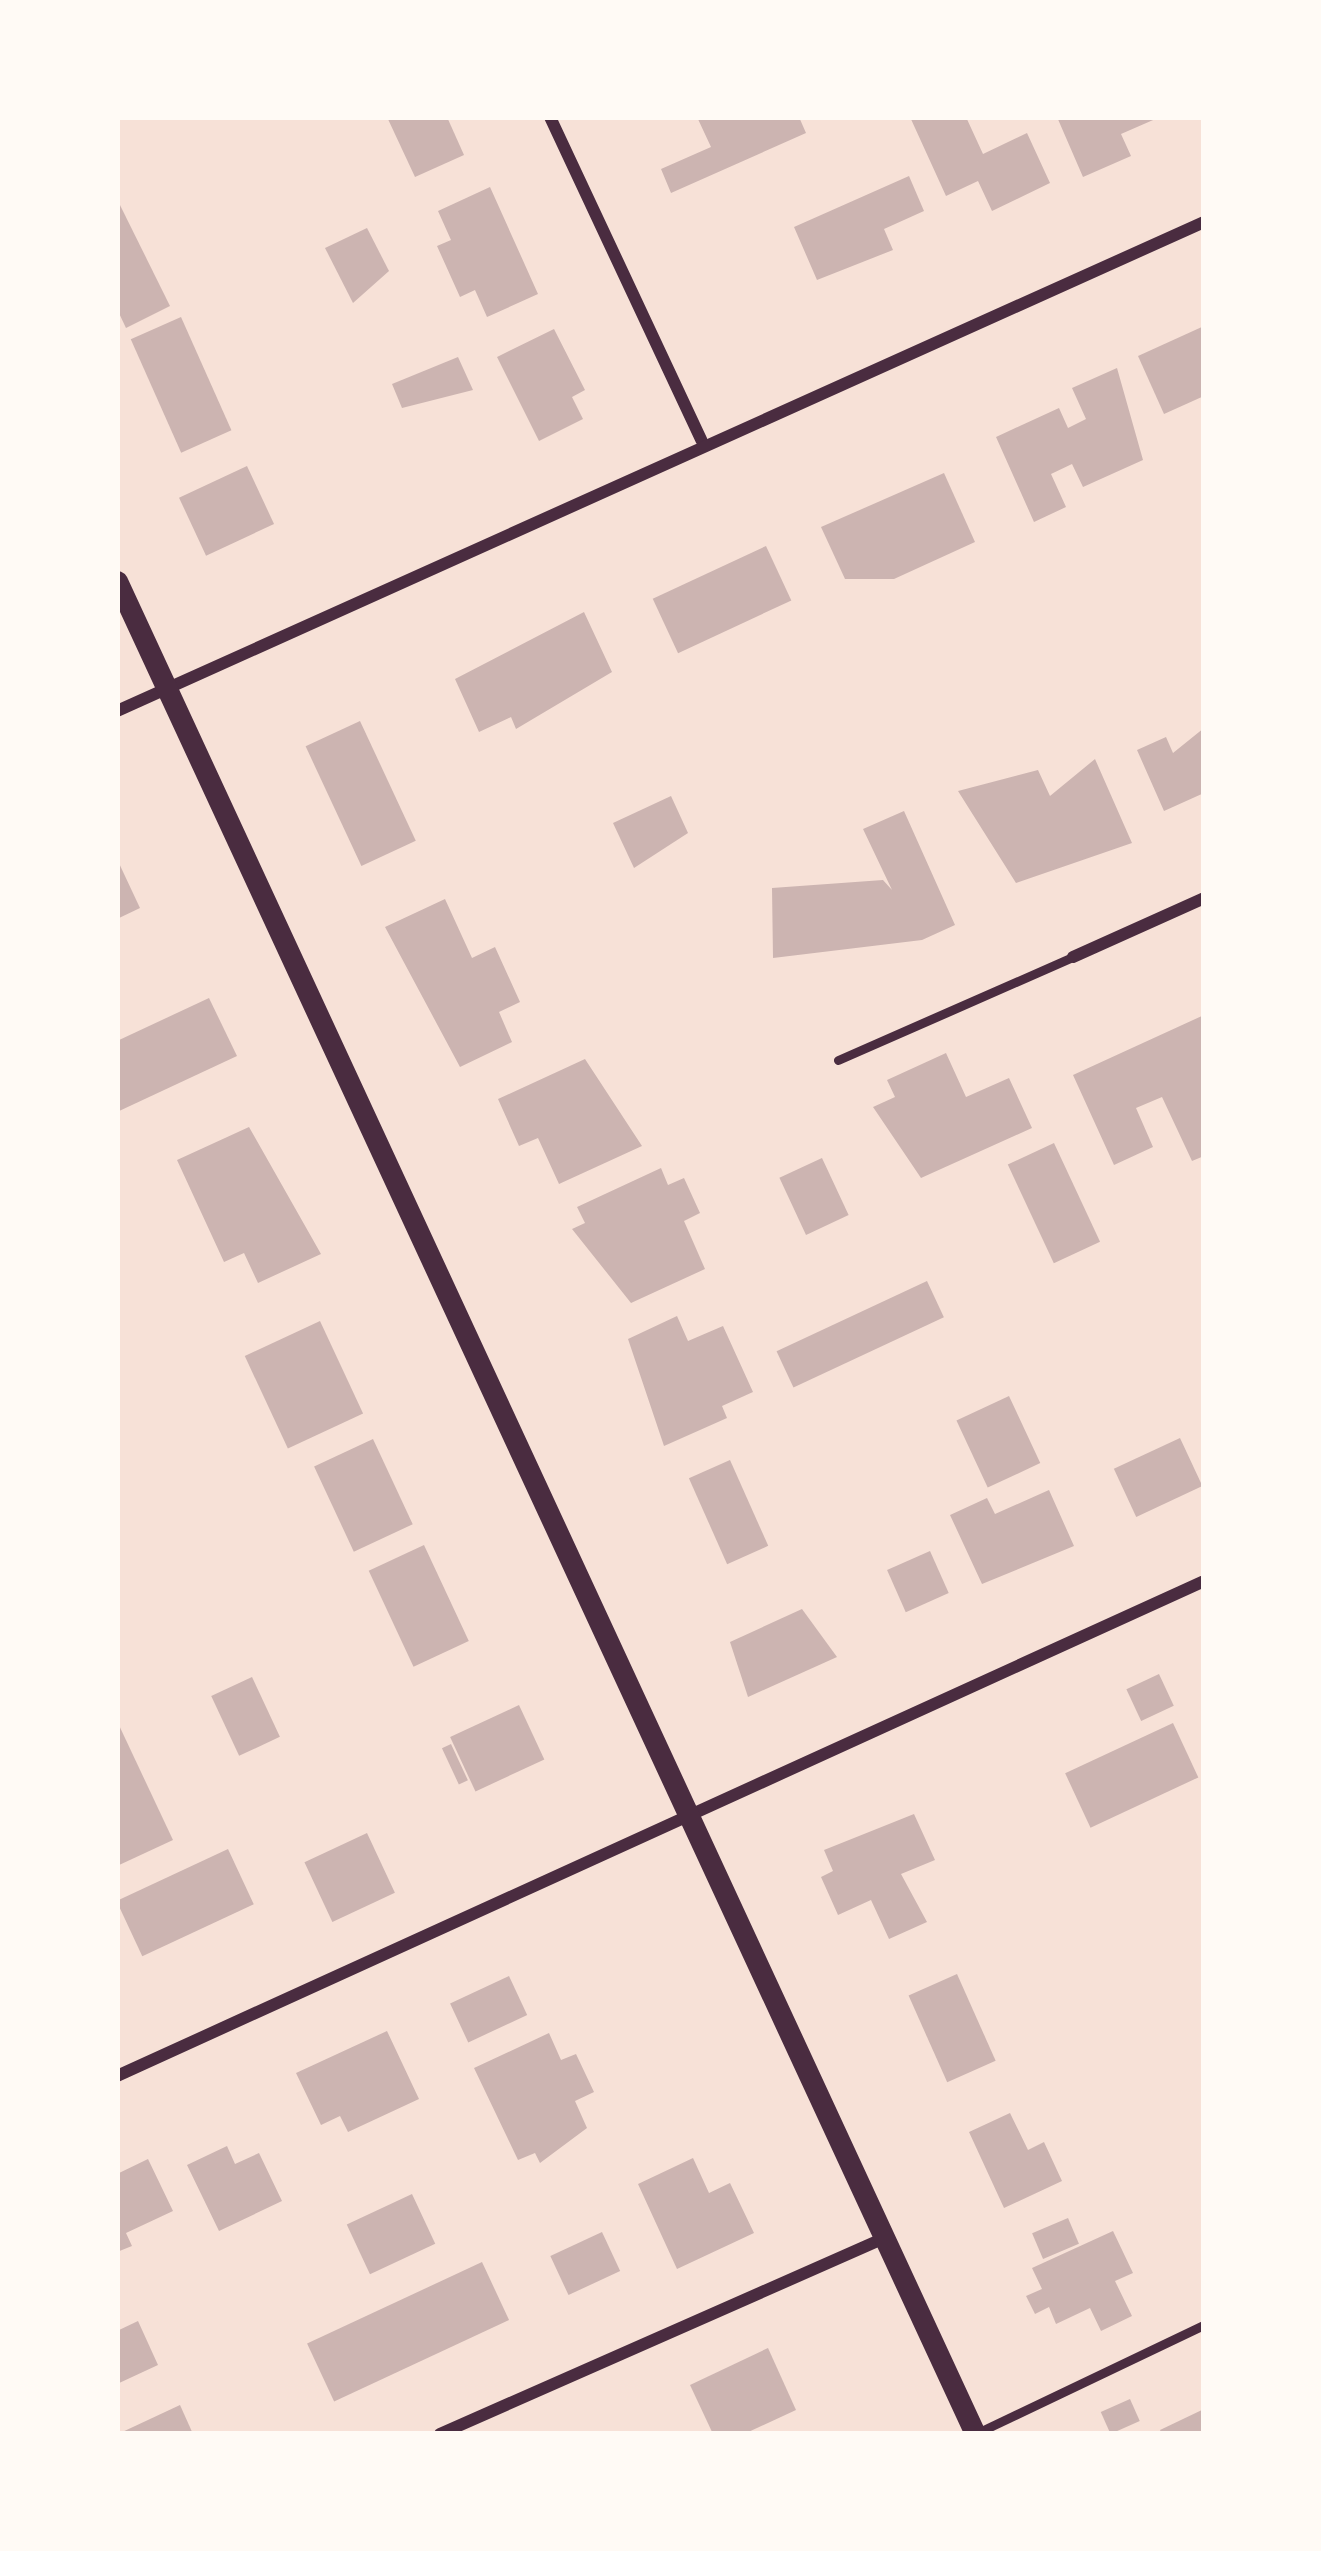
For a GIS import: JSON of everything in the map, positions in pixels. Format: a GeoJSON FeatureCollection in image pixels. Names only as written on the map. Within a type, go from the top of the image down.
{"type":"FeatureCollection","features":[{"type":"Feature","properties":{"kind":"street"},"geometry":{"type":"LineString","coordinates":[[550,117],[701,440]]}},
{"type":"Feature","properties":{"kind":"street"},"geometry":{"type":"LineString","coordinates":[[117,711],[701,440],[1204,222]]}},
{"type":"Feature","properties":{"kind":"street"},"geometry":{"type":"LineString","coordinates":[[117,581],[975,2434]]}},
{"type":"Feature","properties":{"kind":"street"},"geometry":{"type":"LineString","coordinates":[[1073,957],[1204,898]]}},
{"type":"Feature","properties":{"kind":"street"},"geometry":{"type":"LineString","coordinates":[[117,2075],[1204,1580]]}},
{"type":"Feature","properties":{"kind":"street"},"geometry":{"type":"LineString","coordinates":[[440,2434],[884,2238]]}},
{"type":"Feature","properties":{"kind":"lane"},"geometry":{"type":"LineString","coordinates":[[838,1060],[1073,957]]}},
{"type":"Feature","properties":{"kind":"lane"},"geometry":{"type":"LineString","coordinates":[[975,2434],[1204,2325]]}},
{"type":"Feature","properties":{"kind":"building"},"geometry":{"type":"Polygon","coordinates":[[[387,117],[447,117],[464,155],[415,177],[387,117]]]}},
{"type":"Feature","properties":{"kind":"building"},"geometry":{"type":"Polygon","coordinates":[[[697,117],[799,117],[806,133],[671,193],[661,169],[711,147],[697,117]]]}},
{"type":"Feature","properties":{"kind":"building"},"geometry":{"type":"Polygon","coordinates":[[[910,117],[966,117],[983,154],[1027,133],[1050,183],[992,211],[978,181],[946,196],[910,117]]]}},
{"type":"Feature","properties":{"kind":"building"},"geometry":{"type":"Polygon","coordinates":[[[1057,117],[1160,117],[1121,134],[1131,156],[1083,177],[1057,117]]]}},
{"type":"Feature","properties":{"kind":"building"},"geometry":{"type":"Polygon","coordinates":[[[909,176],[924,211],[884,229],[893,250],[817,280],[794,227],[909,176]]]}},
{"type":"Feature","properties":{"kind":"building"},"geometry":{"type":"Polygon","coordinates":[[[490,187],[538,294],[487,317],[475,290],[460,297],[437,246],[451,240],[438,211],[490,187]]]}},
{"type":"Feature","properties":{"kind":"building"},"geometry":{"type":"Polygon","coordinates":[[[117,199],[170,306],[126,328],[117,309],[117,199]]]}},
{"type":"Feature","properties":{"kind":"building"},"geometry":{"type":"Polygon","coordinates":[[[367,228],[389,271],[353,303],[325,248],[367,228]]]}},
{"type":"Feature","properties":{"kind":"building"},"geometry":{"type":"Polygon","coordinates":[[[181,317],[231,430],[181,453],[131,339],[181,317]]]}},
{"type":"Feature","properties":{"kind":"building"},"geometry":{"type":"Polygon","coordinates":[[[1204,326],[1204,396],[1164,414],[1138,356],[1204,326]]]}},
{"type":"Feature","properties":{"kind":"building"},"geometry":{"type":"Polygon","coordinates":[[[554,329],[585,390],[572,397],[583,419],[539,441],[497,357],[554,329]]]}},
{"type":"Feature","properties":{"kind":"building"},"geometry":{"type":"Polygon","coordinates":[[[458,357],[473,390],[402,408],[392,384],[458,357]]]}},
{"type":"Feature","properties":{"kind":"building"},"geometry":{"type":"Polygon","coordinates":[[[1117,368],[1143,460],[1083,487],[1072,464],[1051,474],[1066,507],[1034,522],[996,437],[1059,408],[1068,428],[1086,419],[1072,388],[1117,368]]]}},
{"type":"Feature","properties":{"kind":"building"},"geometry":{"type":"Polygon","coordinates":[[[247,466],[274,524],[206,556],[179,498],[247,466]]]}},
{"type":"Feature","properties":{"kind":"building"},"geometry":{"type":"Polygon","coordinates":[[[944,473],[975,542],[894,579],[845,579],[821,527],[944,473]]]}},
{"type":"Feature","properties":{"kind":"building"},"geometry":{"type":"Polygon","coordinates":[[[766,546],[791,600],[678,653],[653,599],[766,546]]]}},
{"type":"Feature","properties":{"kind":"building"},"geometry":{"type":"Polygon","coordinates":[[[584,612],[612,672],[516,729],[511,717],[479,732],[455,679],[584,612]]]}},
{"type":"Feature","properties":{"kind":"building"},"geometry":{"type":"Polygon","coordinates":[[[360,721],[416,841],[361,866],[306,746],[360,721]]]}},
{"type":"Feature","properties":{"kind":"building"},"geometry":{"type":"Polygon","coordinates":[[[1204,728],[1204,793],[1164,811],[1137,750],[1166,737],[1173,753],[1204,728]]]}},
{"type":"Feature","properties":{"kind":"building"},"geometry":{"type":"Polygon","coordinates":[[[1095,759],[1132,843],[1016,883],[958,791],[1038,770],[1050,796],[1095,759]]]}},
{"type":"Feature","properties":{"kind":"building"},"geometry":{"type":"Polygon","coordinates":[[[671,796],[688,833],[634,868],[613,823],[671,796]]]}},
{"type":"Feature","properties":{"kind":"building"},"geometry":{"type":"Polygon","coordinates":[[[904,811],[955,925],[922,940],[773,958],[772,888],[883,880],[892,890],[863,829],[904,811]]]}},
{"type":"Feature","properties":{"kind":"building"},"geometry":{"type":"Polygon","coordinates":[[[117,859],[140,908],[117,919],[117,859]]]}},
{"type":"Feature","properties":{"kind":"building"},"geometry":{"type":"Polygon","coordinates":[[[445,899],[472,958],[495,947],[520,1002],[499,1012],[512,1042],[460,1067],[385,927],[445,899]]]}},
{"type":"Feature","properties":{"kind":"building"},"geometry":{"type":"Polygon","coordinates":[[[209,998],[237,1056],[117,1112],[117,1041],[209,998]]]}},
{"type":"Feature","properties":{"kind":"building"},"geometry":{"type":"Polygon","coordinates":[[[1204,1015],[1204,1156],[1192,1161],[1162,1097],[1136,1108],[1153,1147],[1114,1165],[1073,1075],[1204,1015]]]}},
{"type":"Feature","properties":{"kind":"building"},"geometry":{"type":"Polygon","coordinates":[[[946,1053],[966,1097],[1009,1078],[1032,1128],[921,1178],[873,1107],[895,1097],[887,1080],[946,1053]]]}},
{"type":"Feature","properties":{"kind":"building"},"geometry":{"type":"Polygon","coordinates":[[[585,1059],[642,1146],[559,1184],[538,1138],[519,1146],[498,1099],[585,1059]]]}},
{"type":"Feature","properties":{"kind":"building"},"geometry":{"type":"Polygon","coordinates":[[[249,1127],[321,1254],[258,1283],[244,1253],[224,1262],[177,1160],[249,1127]]]}},
{"type":"Feature","properties":{"kind":"building"},"geometry":{"type":"Polygon","coordinates":[[[1054,1143],[1100,1242],[1054,1263],[1008,1165],[1054,1143]]]}},
{"type":"Feature","properties":{"kind":"building"},"geometry":{"type":"Polygon","coordinates":[[[822,1158],[849,1215],[806,1235],[779,1178],[822,1158]]]}},
{"type":"Feature","properties":{"kind":"building"},"geometry":{"type":"Polygon","coordinates":[[[661,1168],[668,1185],[684,1178],[700,1213],[684,1221],[705,1269],[631,1303],[572,1229],[585,1223],[577,1207],[661,1168]]]}},
{"type":"Feature","properties":{"kind":"building"},"geometry":{"type":"Polygon","coordinates":[[[927,1281],[944,1317],[793,1387],[777,1351],[927,1281]]]}},
{"type":"Feature","properties":{"kind":"building"},"geometry":{"type":"Polygon","coordinates":[[[677,1316],[688,1341],[723,1326],[753,1392],[722,1406],[727,1418],[664,1446],[628,1339],[677,1316]]]}},
{"type":"Feature","properties":{"kind":"building"},"geometry":{"type":"Polygon","coordinates":[[[320,1321],[363,1413],[288,1449],[245,1356],[320,1321]]]}},
{"type":"Feature","properties":{"kind":"building"},"geometry":{"type":"Polygon","coordinates":[[[1009,1396],[1040,1463],[988,1488],[956,1421],[1009,1396]]]}},
{"type":"Feature","properties":{"kind":"building"},"geometry":{"type":"Polygon","coordinates":[[[1180,1438],[1202,1486],[1136,1517],[1114,1469],[1180,1438]]]}},
{"type":"Feature","properties":{"kind":"building"},"geometry":{"type":"Polygon","coordinates":[[[373,1439],[413,1524],[354,1552],[314,1466],[373,1439]]]}},
{"type":"Feature","properties":{"kind":"building"},"geometry":{"type":"Polygon","coordinates":[[[730,1460],[768,1546],[727,1564],[689,1478],[730,1460]]]}},
{"type":"Feature","properties":{"kind":"building"},"geometry":{"type":"Polygon","coordinates":[[[1049,1490],[1074,1546],[982,1584],[950,1515],[987,1498],[995,1514],[1049,1490]]]}},
{"type":"Feature","properties":{"kind":"building"},"geometry":{"type":"Polygon","coordinates":[[[424,1545],[469,1641],[414,1667],[369,1571],[424,1545]]]}},
{"type":"Feature","properties":{"kind":"building"},"geometry":{"type":"Polygon","coordinates":[[[930,1551],[949,1593],[906,1612],[887,1570],[930,1551]]]}},
{"type":"Feature","properties":{"kind":"building"},"geometry":{"type":"Polygon","coordinates":[[[802,1609],[837,1657],[748,1697],[730,1642],[802,1609]]]}},
{"type":"Feature","properties":{"kind":"building"},"geometry":{"type":"Polygon","coordinates":[[[1159,1674],[1174,1706],[1141,1721],[1126,1689],[1159,1674]]]}},
{"type":"Feature","properties":{"kind":"building"},"geometry":{"type":"Polygon","coordinates":[[[252,1677],[280,1737],[239,1756],[211,1696],[252,1677]]]}},
{"type":"Feature","properties":{"kind":"building"},"geometry":{"type":"Polygon","coordinates":[[[519,1705],[544,1759],[475,1791],[450,1737],[519,1705]]]}},
{"type":"Feature","properties":{"kind":"building"},"geometry":{"type":"Polygon","coordinates":[[[117,1721],[173,1840],[117,1866],[117,1721]]]}},
{"type":"Feature","properties":{"kind":"building"},"geometry":{"type":"Polygon","coordinates":[[[1173,1723],[1198,1777],[1091,1828],[1065,1773],[1173,1723]]]}},
{"type":"Feature","properties":{"kind":"building"},"geometry":{"type":"Polygon","coordinates":[[[451,1744],[468,1780],[459,1784],[442,1748],[451,1744]]]}},
{"type":"Feature","properties":{"kind":"building"},"geometry":{"type":"Polygon","coordinates":[[[914,1814],[935,1860],[901,1874],[927,1922],[889,1939],[871,1900],[838,1915],[821,1877],[833,1871],[824,1850],[914,1814]]]}},
{"type":"Feature","properties":{"kind":"building"},"geometry":{"type":"Polygon","coordinates":[[[367,1833],[395,1893],[332,1922],[304,1862],[367,1833]]]}},
{"type":"Feature","properties":{"kind":"building"},"geometry":{"type":"Polygon","coordinates":[[[228,1849],[254,1904],[142,1956],[117,1901],[228,1849]]]}},
{"type":"Feature","properties":{"kind":"building"},"geometry":{"type":"Polygon","coordinates":[[[957,1974],[996,2061],[947,2082],[909,1996],[957,1974]]]}},
{"type":"Feature","properties":{"kind":"building"},"geometry":{"type":"Polygon","coordinates":[[[509,1976],[527,2015],[468,2042],[450,2003],[509,1976]]]}},
{"type":"Feature","properties":{"kind":"building"},"geometry":{"type":"Polygon","coordinates":[[[387,2031],[419,2099],[348,2132],[340,2116],[321,2125],[296,2073],[387,2031]]]}},
{"type":"Feature","properties":{"kind":"building"},"geometry":{"type":"Polygon","coordinates":[[[549,2033],[561,2060],[576,2054],[594,2092],[575,2101],[587,2128],[540,2163],[535,2153],[518,2160],[474,2068],[549,2033]]]}},
{"type":"Feature","properties":{"kind":"building"},"geometry":{"type":"Polygon","coordinates":[[[1010,2113],[1028,2150],[1044,2142],[1062,2181],[1004,2208],[969,2132],[1010,2113]]]}},
{"type":"Feature","properties":{"kind":"building"},"geometry":{"type":"Polygon","coordinates":[[[227,2146],[235,2164],[259,2153],[282,2201],[219,2231],[187,2165],[227,2146]]]}},
{"type":"Feature","properties":{"kind":"building"},"geometry":{"type":"Polygon","coordinates":[[[693,2158],[709,2193],[730,2183],[754,2233],[677,2269],[638,2184],[693,2158]]]}},
{"type":"Feature","properties":{"kind":"building"},"geometry":{"type":"Polygon","coordinates":[[[148,2159],[173,2211],[126,2233],[132,2246],[117,2252],[117,2174],[148,2159]]]}},
{"type":"Feature","properties":{"kind":"building"},"geometry":{"type":"Polygon","coordinates":[[[412,2194],[435,2244],[370,2274],[347,2224],[412,2194]]]}},
{"type":"Feature","properties":{"kind":"building"},"geometry":{"type":"Polygon","coordinates":[[[1068,2218],[1079,2244],[1043,2259],[1032,2233],[1068,2218]]]}},
{"type":"Feature","properties":{"kind":"building"},"geometry":{"type":"Polygon","coordinates":[[[1113,2231],[1133,2273],[1115,2281],[1132,2316],[1101,2331],[1090,2308],[1056,2324],[1049,2307],[1035,2314],[1026,2296],[1042,2289],[1032,2268],[1113,2231]]]}},
{"type":"Feature","properties":{"kind":"building"},"geometry":{"type":"Polygon","coordinates":[[[602,2232],[620,2271],[569,2295],[550,2256],[602,2232]]]}},
{"type":"Feature","properties":{"kind":"building"},"geometry":{"type":"Polygon","coordinates":[[[482,2262],[509,2320],[334,2402],[307,2344],[482,2262]]]}},
{"type":"Feature","properties":{"kind":"building"},"geometry":{"type":"Polygon","coordinates":[[[138,2321],[158,2365],[117,2384],[117,2331],[138,2321]]]}},
{"type":"Feature","properties":{"kind":"building"},"geometry":{"type":"Polygon","coordinates":[[[768,2348],[796,2410],[744,2434],[713,2434],[690,2385],[768,2348]]]}},
{"type":"Feature","properties":{"kind":"building"},"geometry":{"type":"Polygon","coordinates":[[[1130,2399],[1140,2421],[1111,2434],[1101,2412],[1130,2399]]]}},
{"type":"Feature","properties":{"kind":"building"},"geometry":{"type":"Polygon","coordinates":[[[180,2405],[193,2434],[118,2434],[180,2405]]]}},
{"type":"Feature","properties":{"kind":"building"},"geometry":{"type":"Polygon","coordinates":[[[1204,2409],[1204,2434],[1162,2434],[1160,2430],[1204,2409]]]}}]}
